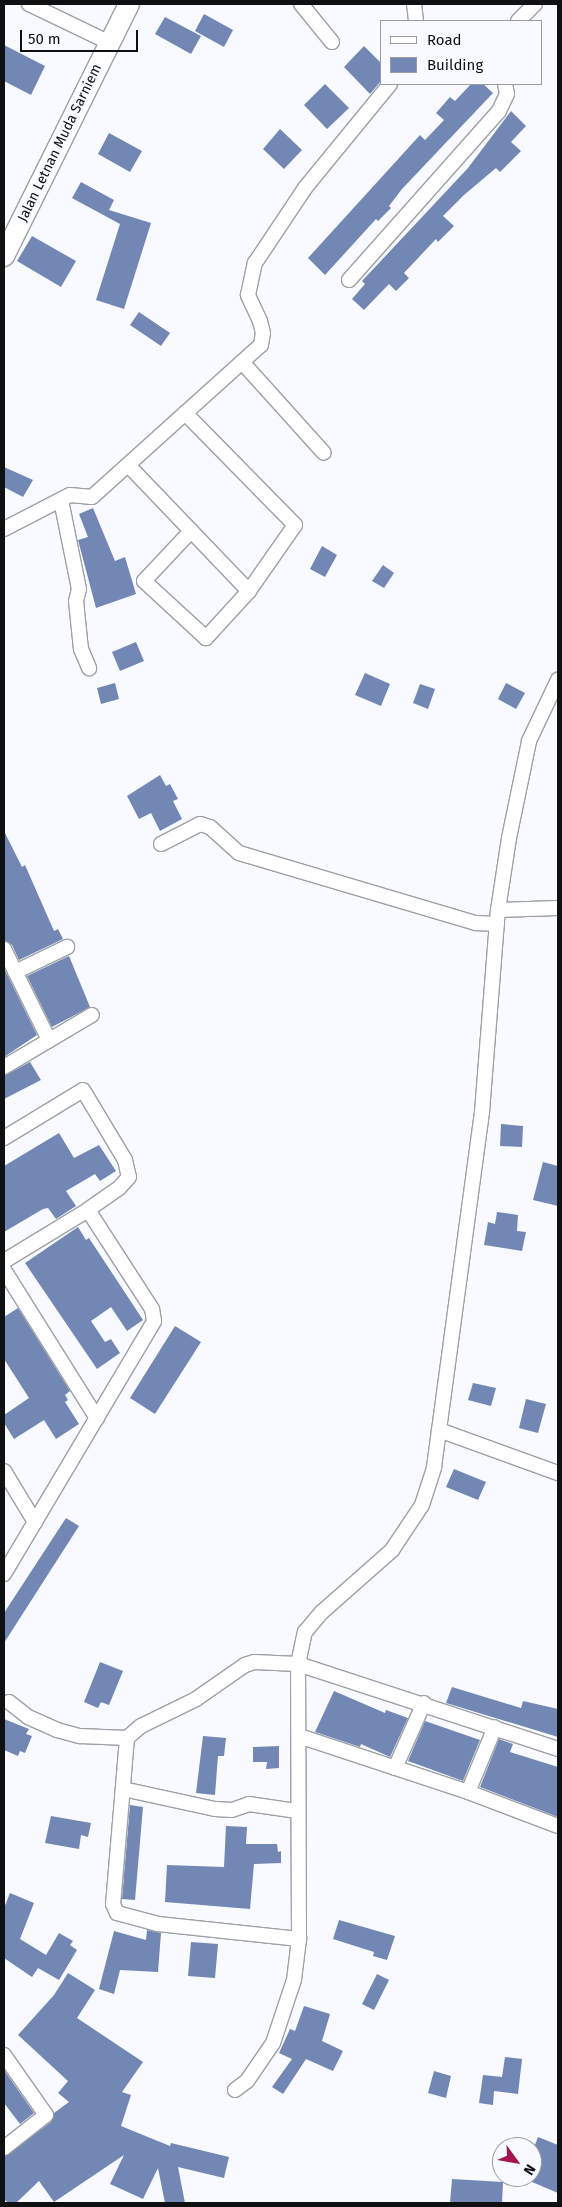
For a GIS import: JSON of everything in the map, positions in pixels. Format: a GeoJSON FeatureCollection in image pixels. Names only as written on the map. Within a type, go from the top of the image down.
{"type":"FeatureCollection","features":[{"type":"Feature","properties":{"kind":"main road","name":"Jalan Letnan Muda Sarniem"},"geometry":{"type":"LineString","coordinates":[[4,256],[129,4]]}},
{"type":"Feature","properties":{"kind":"street"},"geometry":{"type":"LineString","coordinates":[[29,4],[110,43]]}},
{"type":"Feature","properties":{"kind":"street"},"geometry":{"type":"LineString","coordinates":[[301,4],[332,42]]}},
{"type":"Feature","properties":{"kind":"street"},"geometry":{"type":"LineString","coordinates":[[414,4],[416,20]]}},
{"type":"Feature","properties":{"kind":"street"},"geometry":{"type":"LineString","coordinates":[[519,20],[535,4]]}},
{"type":"Feature","properties":{"kind":"street"},"geometry":{"type":"LineString","coordinates":[[4,529],[70,495],[92,497],[261,345],[263,333],[248,295],[255,263],[305,188],[389,85]]}},
{"type":"Feature","properties":{"kind":"street"},"geometry":{"type":"LineString","coordinates":[[348,280],[499,111],[507,94],[505,85]]}},
{"type":"Feature","properties":{"kind":"street"},"geometry":{"type":"LineString","coordinates":[[242,362],[324,453]]}},
{"type":"Feature","properties":{"kind":"street"},"geometry":{"type":"LineString","coordinates":[[185,413],[295,525],[249,591],[206,638],[144,581],[191,531]]}},
{"type":"Feature","properties":{"kind":"street"},"geometry":{"type":"LineString","coordinates":[[128,465],[249,591]]}},
{"type":"Feature","properties":{"kind":"street"},"geometry":{"type":"LineString","coordinates":[[61,500],[80,589],[76,602],[81,649],[89,668]]}},
{"type":"Feature","properties":{"kind":"street"},"geometry":{"type":"LineString","coordinates":[[235,2090],[255,2070],[281,2026],[294,1980],[299,1939],[297,1811],[298,1664],[306,1632],[322,1612],[392,1550],[422,1505],[434,1467],[482,1112],[498,910],[521,772],[537,721],[558,680]]}},
{"type":"Feature","properties":{"kind":"street"},"geometry":{"type":"LineString","coordinates":[[161,844],[200,824],[210,827],[239,853],[476,923],[497,924]]}},
{"type":"Feature","properties":{"kind":"street"},"geometry":{"type":"LineString","coordinates":[[498,910],[558,908]]}},
{"type":"Feature","properties":{"kind":"street"},"geometry":{"type":"LineString","coordinates":[[15,972],[67,947]]}},
{"type":"Feature","properties":{"kind":"street"},"geometry":{"type":"LineString","coordinates":[[4,949],[50,1040]]}},
{"type":"Feature","properties":{"kind":"street"},"geometry":{"type":"LineString","coordinates":[[4,1067],[92,1015]]}},
{"type":"Feature","properties":{"kind":"street"},"geometry":{"type":"LineString","coordinates":[[4,1138],[83,1090],[124,1160],[129,1177],[119,1188],[88,1210],[4,1261]]}},
{"type":"Feature","properties":{"kind":"street"},"geometry":{"type":"LineString","coordinates":[[4,1574],[154,1321],[152,1310],[88,1210]]}},
{"type":"Feature","properties":{"kind":"street"},"geometry":{"type":"LineString","coordinates":[[4,1270],[97,1418]]}},
{"type":"Feature","properties":{"kind":"street"},"geometry":{"type":"LineString","coordinates":[[439,1430],[558,1472]]}},
{"type":"Feature","properties":{"kind":"street"},"geometry":{"type":"LineString","coordinates":[[4,1472],[35,1522]]}},
{"type":"Feature","properties":{"kind":"street"},"geometry":{"type":"LineString","coordinates":[[9,1702],[28,1717],[57,1730],[80,1736],[127,1738],[141,1726],[196,1699],[245,1665],[254,1662],[298,1664],[424,1703],[558,1749]]}},
{"type":"Feature","properties":{"kind":"street"},"geometry":{"type":"LineString","coordinates":[[395,1768],[424,1703]]}},
{"type":"Feature","properties":{"kind":"street"},"geometry":{"type":"LineString","coordinates":[[468,1792],[495,1727]]}},
{"type":"Feature","properties":{"kind":"street"},"geometry":{"type":"LineString","coordinates":[[299,1736],[468,1792],[558,1826]]}},
{"type":"Feature","properties":{"kind":"street"},"geometry":{"type":"LineString","coordinates":[[127,1738],[114,1904],[117,1913],[158,1924],[299,1939]]}},
{"type":"Feature","properties":{"kind":"street"},"geometry":{"type":"LineString","coordinates":[[124,1789],[215,1809],[232,1810],[249,1804],[297,1811]]}},
{"type":"Feature","properties":{"kind":"street"},"geometry":{"type":"LineString","coordinates":[[4,2055],[46,2115],[4,2148]]}},
{"type":"Feature","properties":{"kind":"building"},"geometry":{"type":"Polygon","coordinates":[[[204,14],[233,30],[224,47],[195,31],[204,14]]]}},
{"type":"Feature","properties":{"kind":"building"},"geometry":{"type":"Polygon","coordinates":[[[165,17],[201,36],[191,54],[155,34],[165,17]]]}},
{"type":"Feature","properties":{"kind":"building"},"geometry":{"type":"Polygon","coordinates":[[[4,45],[45,66],[31,95],[4,81],[4,45]]]}},
{"type":"Feature","properties":{"kind":"building"},"geometry":{"type":"Polygon","coordinates":[[[364,46],[380,62],[380,82],[370,94],[344,67],[364,46]]]}},
{"type":"Feature","properties":{"kind":"building"},"geometry":{"type":"Polygon","coordinates":[[[325,84],[349,108],[327,129],[304,105],[325,84]]]}},
{"type":"Feature","properties":{"kind":"building"},"geometry":{"type":"Polygon","coordinates":[[[470,85],[484,85],[493,93],[402,189],[389,206],[391,208],[378,221],[376,219],[325,275],[308,258],[420,135],[425,140],[444,120],[436,113],[450,97],[455,101],[470,85]]]}},
{"type":"Feature","properties":{"kind":"building"},"geometry":{"type":"Polygon","coordinates":[[[511,111],[526,126],[511,142],[521,151],[500,172],[496,168],[443,216],[454,226],[438,242],[436,239],[404,273],[409,278],[396,291],[389,284],[364,310],[352,299],[365,284],[362,281],[468,168],[511,111]]]}},
{"type":"Feature","properties":{"kind":"building"},"geometry":{"type":"Polygon","coordinates":[[[280,129],[302,150],[284,169],[263,149],[280,129]]]}},
{"type":"Feature","properties":{"kind":"building"},"geometry":{"type":"Polygon","coordinates":[[[109,133],[142,151],[130,172],[98,154],[109,133]]]}},
{"type":"Feature","properties":{"kind":"building"},"geometry":{"type":"Polygon","coordinates":[[[81,182],[114,200],[109,210],[151,223],[124,309],[96,300],[120,224],[72,198],[81,182]]]}},
{"type":"Feature","properties":{"kind":"building"},"geometry":{"type":"Polygon","coordinates":[[[32,236],[76,261],[61,287],[17,261],[32,236]]]}},
{"type":"Feature","properties":{"kind":"building"},"geometry":{"type":"Polygon","coordinates":[[[139,312],[170,333],[161,346],[130,325],[139,312]]]}},
{"type":"Feature","properties":{"kind":"building"},"geometry":{"type":"Polygon","coordinates":[[[4,467],[33,480],[23,497],[4,487],[4,467]]]}},
{"type":"Feature","properties":{"kind":"building"},"geometry":{"type":"Polygon","coordinates":[[[93,508],[115,561],[125,557],[136,594],[96,608],[78,540],[88,537],[79,514],[93,508]]]}},
{"type":"Feature","properties":{"kind":"building"},"geometry":{"type":"Polygon","coordinates":[[[322,546],[337,555],[325,577],[310,569],[322,546]]]}},
{"type":"Feature","properties":{"kind":"building"},"geometry":{"type":"Polygon","coordinates":[[[383,565],[394,573],[384,588],[372,581],[383,565]]]}},
{"type":"Feature","properties":{"kind":"building"},"geometry":{"type":"Polygon","coordinates":[[[136,642],[144,661],[120,671],[112,652],[136,642]]]}},
{"type":"Feature","properties":{"kind":"building"},"geometry":{"type":"Polygon","coordinates":[[[365,673],[390,684],[381,706],[355,695],[365,673]]]}},
{"type":"Feature","properties":{"kind":"building"},"geometry":{"type":"Polygon","coordinates":[[[115,683],[119,699],[101,704],[97,688],[115,683]]]}},
{"type":"Feature","properties":{"kind":"building"},"geometry":{"type":"Polygon","coordinates":[[[506,683],[525,693],[516,709],[498,699],[506,683]]]}},
{"type":"Feature","properties":{"kind":"building"},"geometry":{"type":"Polygon","coordinates":[[[420,684],[435,689],[428,709],[413,703],[420,684]]]}},
{"type":"Feature","properties":{"kind":"building"},"geometry":{"type":"Polygon","coordinates":[[[160,775],[166,786],[170,784],[178,799],[173,801],[182,819],[160,831],[151,813],[139,819],[127,796],[160,775]]]}},
{"type":"Feature","properties":{"kind":"building"},"geometry":{"type":"Polygon","coordinates":[[[4,831],[22,867],[25,865],[54,931],[58,929],[63,939],[19,960],[12,945],[4,940],[4,831]]]}},
{"type":"Feature","properties":{"kind":"building"},"geometry":{"type":"Polygon","coordinates":[[[69,956],[90,1007],[52,1027],[27,976],[69,956]]]}},
{"type":"Feature","properties":{"kind":"building"},"geometry":{"type":"Polygon","coordinates":[[[4,968],[37,1035],[4,1057],[4,968]]]}},
{"type":"Feature","properties":{"kind":"building"},"geometry":{"type":"Polygon","coordinates":[[[30,1062],[41,1080],[4,1099],[4,1076],[30,1062]]]}},
{"type":"Feature","properties":{"kind":"building"},"geometry":{"type":"Polygon","coordinates":[[[501,1124],[523,1126],[522,1147],[500,1146],[501,1124]]]}},
{"type":"Feature","properties":{"kind":"building"},"geometry":{"type":"Polygon","coordinates":[[[59,1133],[74,1158],[99,1145],[116,1171],[100,1181],[95,1174],[66,1191],[76,1206],[56,1219],[48,1208],[43,1209],[4,1232],[4,1166],[59,1133]]]}},
{"type":"Feature","properties":{"kind":"building"},"geometry":{"type":"Polygon","coordinates":[[[543,1162],[558,1166],[558,1206],[533,1200],[543,1162]]]}},
{"type":"Feature","properties":{"kind":"building"},"geometry":{"type":"Polygon","coordinates":[[[497,1212],[518,1215],[517,1231],[526,1232],[522,1251],[484,1245],[488,1222],[495,1224],[497,1212]]]}},
{"type":"Feature","properties":{"kind":"building"},"geometry":{"type":"Polygon","coordinates":[[[78,1227],[86,1240],[89,1238],[143,1320],[127,1331],[111,1307],[91,1321],[105,1342],[111,1339],[120,1353],[97,1369],[25,1263],[78,1227]]]}},
{"type":"Feature","properties":{"kind":"building"},"geometry":{"type":"Polygon","coordinates":[[[18,1308],[70,1391],[65,1395],[68,1400],[65,1402],[79,1424],[56,1439],[44,1420],[14,1439],[4,1423],[4,1415],[29,1398],[4,1359],[4,1317],[18,1308]]]}},
{"type":"Feature","properties":{"kind":"building"},"geometry":{"type":"Polygon","coordinates":[[[175,1326],[201,1342],[155,1414],[130,1398],[175,1326]]]}},
{"type":"Feature","properties":{"kind":"building"},"geometry":{"type":"Polygon","coordinates":[[[473,1383],[496,1388],[491,1406],[468,1400],[473,1383]]]}},
{"type":"Feature","properties":{"kind":"building"},"geometry":{"type":"Polygon","coordinates":[[[526,1399],[546,1404],[538,1433],[519,1428],[526,1399]]]}},
{"type":"Feature","properties":{"kind":"building"},"geometry":{"type":"Polygon","coordinates":[[[454,1469],[486,1482],[478,1500],[446,1487],[454,1469]]]}},
{"type":"Feature","properties":{"kind":"building"},"geometry":{"type":"Polygon","coordinates":[[[66,1518],[79,1526],[4,1643],[4,1613],[66,1518]]]}},
{"type":"Feature","properties":{"kind":"building"},"geometry":{"type":"Polygon","coordinates":[[[100,1662],[123,1671],[109,1705],[101,1702],[98,1708],[84,1702],[100,1662]]]}},
{"type":"Feature","properties":{"kind":"building"},"geometry":{"type":"Polygon","coordinates":[[[452,1687],[521,1708],[523,1701],[558,1709],[558,1737],[446,1703],[452,1687]]]}},
{"type":"Feature","properties":{"kind":"building"},"geometry":{"type":"Polygon","coordinates":[[[334,1691],[385,1713],[386,1710],[408,1718],[390,1757],[361,1744],[360,1747],[315,1732],[334,1691]]]}},
{"type":"Feature","properties":{"kind":"building"},"geometry":{"type":"Polygon","coordinates":[[[4,1719],[29,1729],[26,1734],[32,1736],[25,1753],[20,1751],[18,1756],[4,1750],[4,1719]]]}},
{"type":"Feature","properties":{"kind":"building"},"geometry":{"type":"Polygon","coordinates":[[[425,1721],[480,1740],[463,1781],[408,1761],[425,1721]]]}},
{"type":"Feature","properties":{"kind":"building"},"geometry":{"type":"Polygon","coordinates":[[[203,1736],[226,1738],[224,1756],[218,1756],[215,1795],[196,1793],[203,1736]]]}},
{"type":"Feature","properties":{"kind":"building"},"geometry":{"type":"Polygon","coordinates":[[[499,1739],[513,1744],[510,1752],[558,1767],[558,1817],[480,1787],[499,1739]]]}},
{"type":"Feature","properties":{"kind":"building"},"geometry":{"type":"Polygon","coordinates":[[[279,1746],[279,1768],[266,1769],[267,1762],[253,1762],[253,1747],[279,1746]]]}},
{"type":"Feature","properties":{"kind":"building"},"geometry":{"type":"Polygon","coordinates":[[[130,1805],[143,1807],[135,1900],[122,1899],[130,1805]]]}},
{"type":"Feature","properties":{"kind":"building"},"geometry":{"type":"Polygon","coordinates":[[[51,1816],[91,1823],[88,1837],[81,1835],[79,1849],[45,1843],[51,1816]]]}},
{"type":"Feature","properties":{"kind":"building"},"geometry":{"type":"Polygon","coordinates":[[[226,1826],[247,1827],[246,1844],[277,1844],[278,1852],[281,1851],[281,1863],[254,1864],[250,1909],[165,1902],[167,1865],[224,1867],[226,1826]]]}},
{"type":"Feature","properties":{"kind":"building"},"geometry":{"type":"Polygon","coordinates":[[[10,1893],[34,1903],[20,1939],[46,1955],[59,1933],[73,1941],[70,1945],[77,1950],[59,1980],[38,1968],[32,1977],[4,1958],[4,1908],[10,1893]]]}},
{"type":"Feature","properties":{"kind":"building"},"geometry":{"type":"Polygon","coordinates":[[[339,1920],[395,1936],[387,1960],[373,1956],[374,1952],[333,1939],[339,1920]]]}},
{"type":"Feature","properties":{"kind":"building"},"geometry":{"type":"Polygon","coordinates":[[[147,1930],[161,1933],[158,1972],[120,1970],[114,1994],[99,1989],[114,1931],[146,1940],[147,1930]]]}},
{"type":"Feature","properties":{"kind":"building"},"geometry":{"type":"Polygon","coordinates":[[[191,1942],[218,1944],[215,1978],[188,1976],[191,1942]]]}},
{"type":"Feature","properties":{"kind":"building"},"geometry":{"type":"Polygon","coordinates":[[[68,1973],[95,1990],[77,2018],[143,2062],[122,2092],[131,2095],[121,2126],[170,2146],[171,2143],[229,2157],[224,2178],[178,2167],[185,2203],[165,2203],[158,2168],[143,2199],[110,2184],[124,2155],[54,2202],[39,2181],[16,2203],[8,2203],[4,2199],[4,2157],[51,2122],[54,2113],[69,2102],[58,2093],[68,2081],[18,2035],[54,1995],[68,1973]]]}},
{"type":"Feature","properties":{"kind":"building"},"geometry":{"type":"Polygon","coordinates":[[[377,1974],[389,1980],[374,2010],[362,2004],[377,1974]]]}},
{"type":"Feature","properties":{"kind":"building"},"geometry":{"type":"Polygon","coordinates":[[[304,2006],[330,2014],[322,2041],[343,2051],[333,2071],[306,2059],[283,2094],[272,2087],[292,2059],[279,2053],[290,2029],[295,2031],[304,2006]]]}},
{"type":"Feature","properties":{"kind":"building"},"geometry":{"type":"Polygon","coordinates":[[[505,2057],[522,2059],[518,2094],[494,2091],[493,2105],[479,2103],[483,2075],[502,2077],[505,2057]]]}},
{"type":"Feature","properties":{"kind":"building"},"geometry":{"type":"Polygon","coordinates":[[[4,2070],[34,2113],[20,2124],[4,2103],[4,2070]]]}},
{"type":"Feature","properties":{"kind":"building"},"geometry":{"type":"Polygon","coordinates":[[[434,2071],[451,2076],[446,2098],[428,2093],[434,2071]]]}},
{"type":"Feature","properties":{"kind":"building"},"geometry":{"type":"Polygon","coordinates":[[[542,2139],[558,2145],[558,2193],[542,2186],[542,2139]]]}},
{"type":"Feature","properties":{"kind":"building"},"geometry":{"type":"Polygon","coordinates":[[[452,2179],[492,2181],[492,2187],[503,2187],[502,2203],[450,2203],[452,2179]]]}}]}
